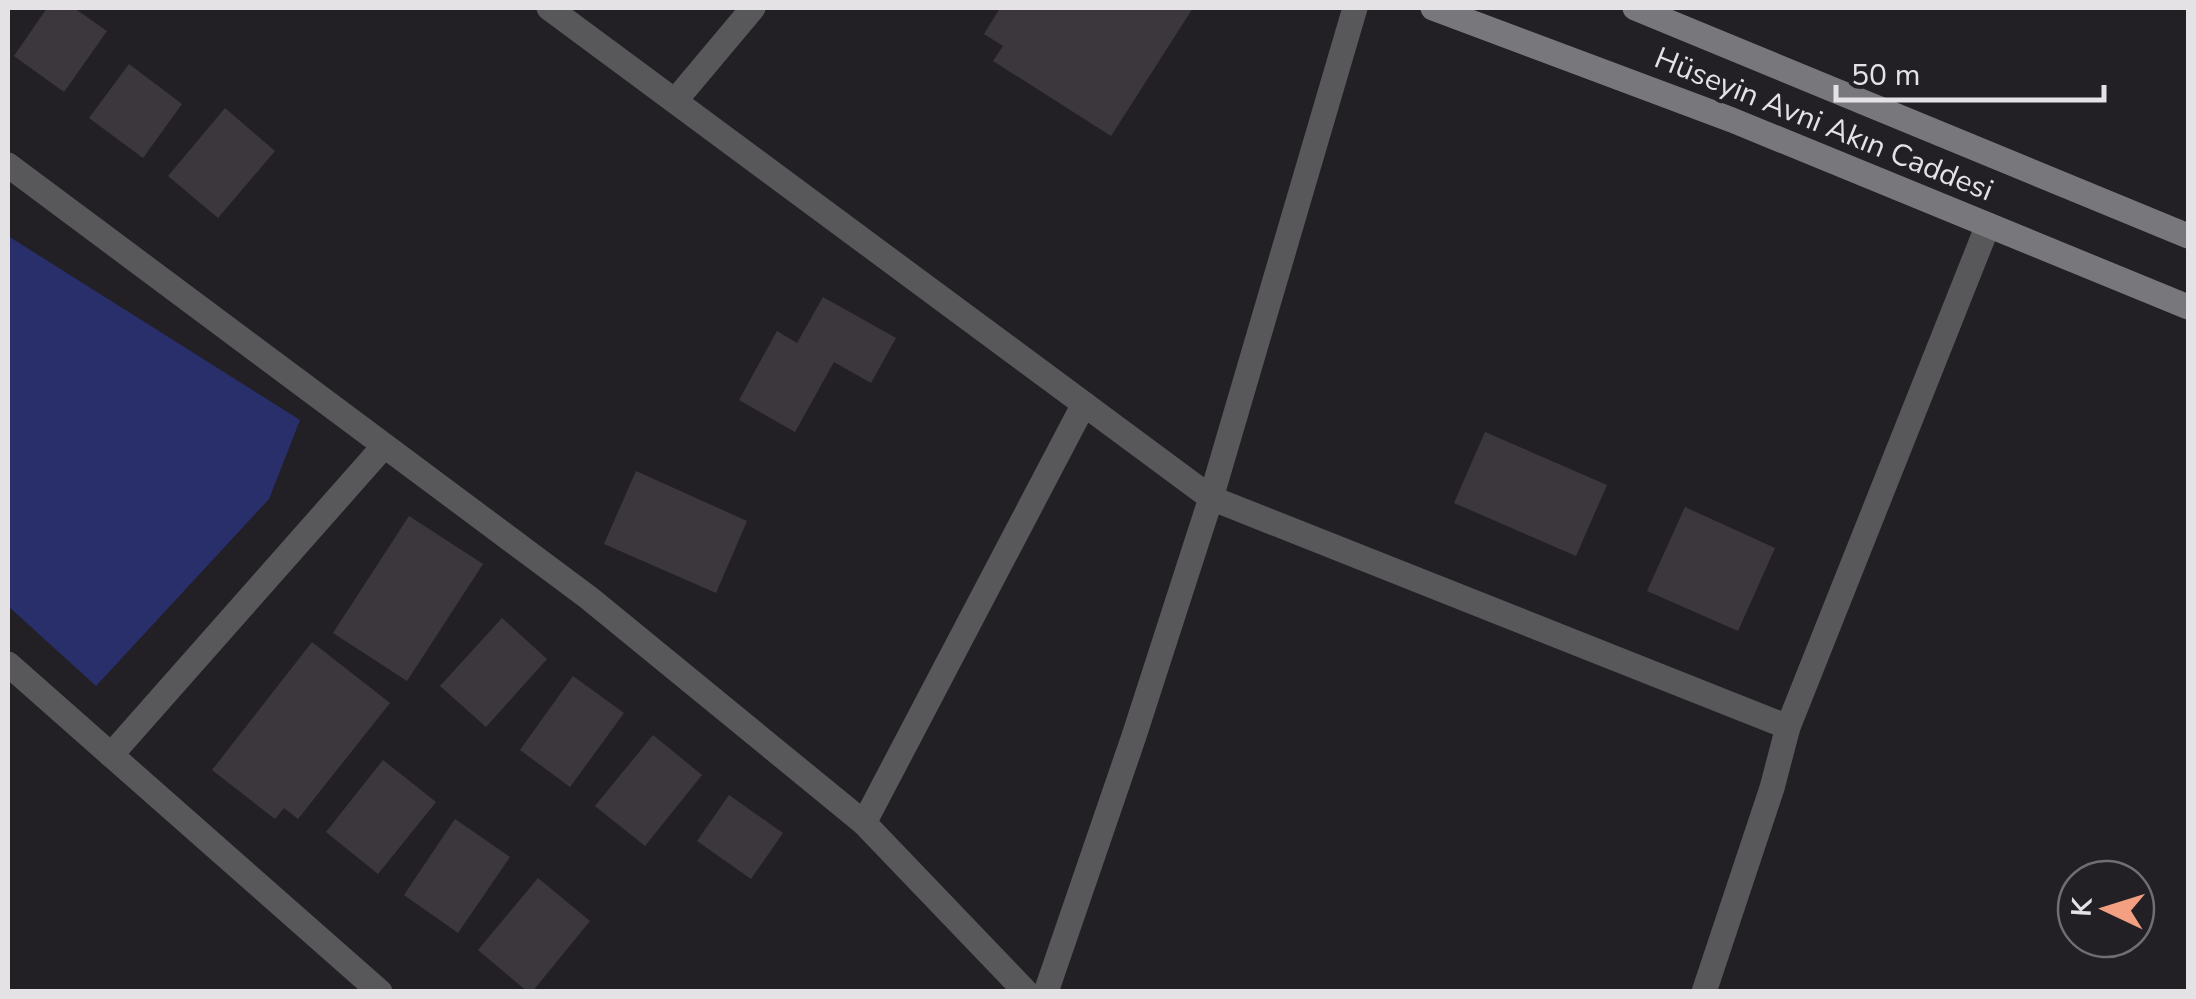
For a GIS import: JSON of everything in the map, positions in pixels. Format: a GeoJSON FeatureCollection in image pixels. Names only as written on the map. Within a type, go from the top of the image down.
{"type":"FeatureCollection","features":[{"type":"Feature","properties":{"kind":"main road","name":"Hüseyin Avni Akın Caddesi"},"geometry":{"type":"LineString","coordinates":[[1433,8],[1732,120],[2188,307]]}},
{"type":"Feature","properties":{"kind":"main road","name":"Hüseyin Avni Akın Caddesi"},"geometry":{"type":"LineString","coordinates":[[1635,8],[2188,236]]}},
{"type":"Feature","properties":{"kind":"street"},"geometry":{"type":"LineString","coordinates":[[549,8],[1211,498],[1788,727]]}},
{"type":"Feature","properties":{"kind":"street"},"geometry":{"type":"LineString","coordinates":[[674,100],[753,8]]}},
{"type":"Feature","properties":{"kind":"street"},"geometry":{"type":"LineString","coordinates":[[1046,992],[1211,498],[1355,8]]}},
{"type":"Feature","properties":{"kind":"street"},"geometry":{"type":"LineString","coordinates":[[8,166],[589,598],[864,824],[1026,992]]}},
{"type":"Feature","properties":{"kind":"street"},"geometry":{"type":"LineString","coordinates":[[1704,992],[1772,788],[1788,727],[1988,225]]}},
{"type":"Feature","properties":{"kind":"street"},"geometry":{"type":"LineString","coordinates":[[864,824],[1084,404]]}},
{"type":"Feature","properties":{"kind":"street"},"geometry":{"type":"LineString","coordinates":[[111,755],[384,446]]}},
{"type":"Feature","properties":{"kind":"street"},"geometry":{"type":"LineString","coordinates":[[8,664],[380,992]]}},
{"type":"Feature","properties":{"kind":"shaded area"},"geometry":{"type":"Polygon","coordinates":[[[8,236],[300,420],[269,499],[96,686],[8,606],[8,236]]]}},
{"type":"Feature","properties":{"kind":"building"},"geometry":{"type":"Polygon","coordinates":[[[47,8],[74,8],[107,31],[64,92],[14,56],[47,8]]]}},
{"type":"Feature","properties":{"kind":"building"},"geometry":{"type":"Polygon","coordinates":[[[1000,8],[1193,8],[1111,136],[993,61],[1003,46],[984,34],[1000,8]]]}},
{"type":"Feature","properties":{"kind":"building"},"geometry":{"type":"Polygon","coordinates":[[[129,64],[182,104],[143,158],[89,118],[129,64]]]}},
{"type":"Feature","properties":{"kind":"building"},"geometry":{"type":"Polygon","coordinates":[[[225,108],[275,151],[218,218],[168,176],[225,108]]]}},
{"type":"Feature","properties":{"kind":"building"},"geometry":{"type":"Polygon","coordinates":[[[823,297],[896,338],[871,383],[834,362],[795,432],[739,400],[777,331],[797,343],[823,297]]]}},
{"type":"Feature","properties":{"kind":"building"},"geometry":{"type":"Polygon","coordinates":[[[1485,432],[1607,485],[1576,556],[1454,503],[1485,432]]]}},
{"type":"Feature","properties":{"kind":"building"},"geometry":{"type":"Polygon","coordinates":[[[636,471],[747,521],[716,593],[604,544],[636,471]]]}},
{"type":"Feature","properties":{"kind":"building"},"geometry":{"type":"Polygon","coordinates":[[[1685,507],[1775,548],[1738,631],[1647,591],[1685,507]]]}},
{"type":"Feature","properties":{"kind":"building"},"geometry":{"type":"Polygon","coordinates":[[[409,516],[483,564],[407,681],[333,633],[409,516]]]}},
{"type":"Feature","properties":{"kind":"building"},"geometry":{"type":"Polygon","coordinates":[[[502,618],[547,659],[486,727],[440,686],[502,618]]]}},
{"type":"Feature","properties":{"kind":"building"},"geometry":{"type":"Polygon","coordinates":[[[312,642],[390,703],[298,819],[284,808],[275,819],[212,770],[312,642]]]}},
{"type":"Feature","properties":{"kind":"building"},"geometry":{"type":"Polygon","coordinates":[[[573,676],[624,713],[570,787],[520,750],[573,676]]]}},
{"type":"Feature","properties":{"kind":"building"},"geometry":{"type":"Polygon","coordinates":[[[653,735],[702,775],[645,846],[595,806],[653,735]]]}},
{"type":"Feature","properties":{"kind":"building"},"geometry":{"type":"Polygon","coordinates":[[[383,760],[436,802],[378,874],[326,832],[383,760]]]}},
{"type":"Feature","properties":{"kind":"building"},"geometry":{"type":"Polygon","coordinates":[[[729,795],[783,833],[751,879],[697,841],[729,795]]]}},
{"type":"Feature","properties":{"kind":"building"},"geometry":{"type":"Polygon","coordinates":[[[455,819],[510,857],[458,933],[404,895],[455,819]]]}},
{"type":"Feature","properties":{"kind":"building"},"geometry":{"type":"Polygon","coordinates":[[[538,878],[590,921],[532,992],[528,992],[478,950],[538,878]]]}}]}
